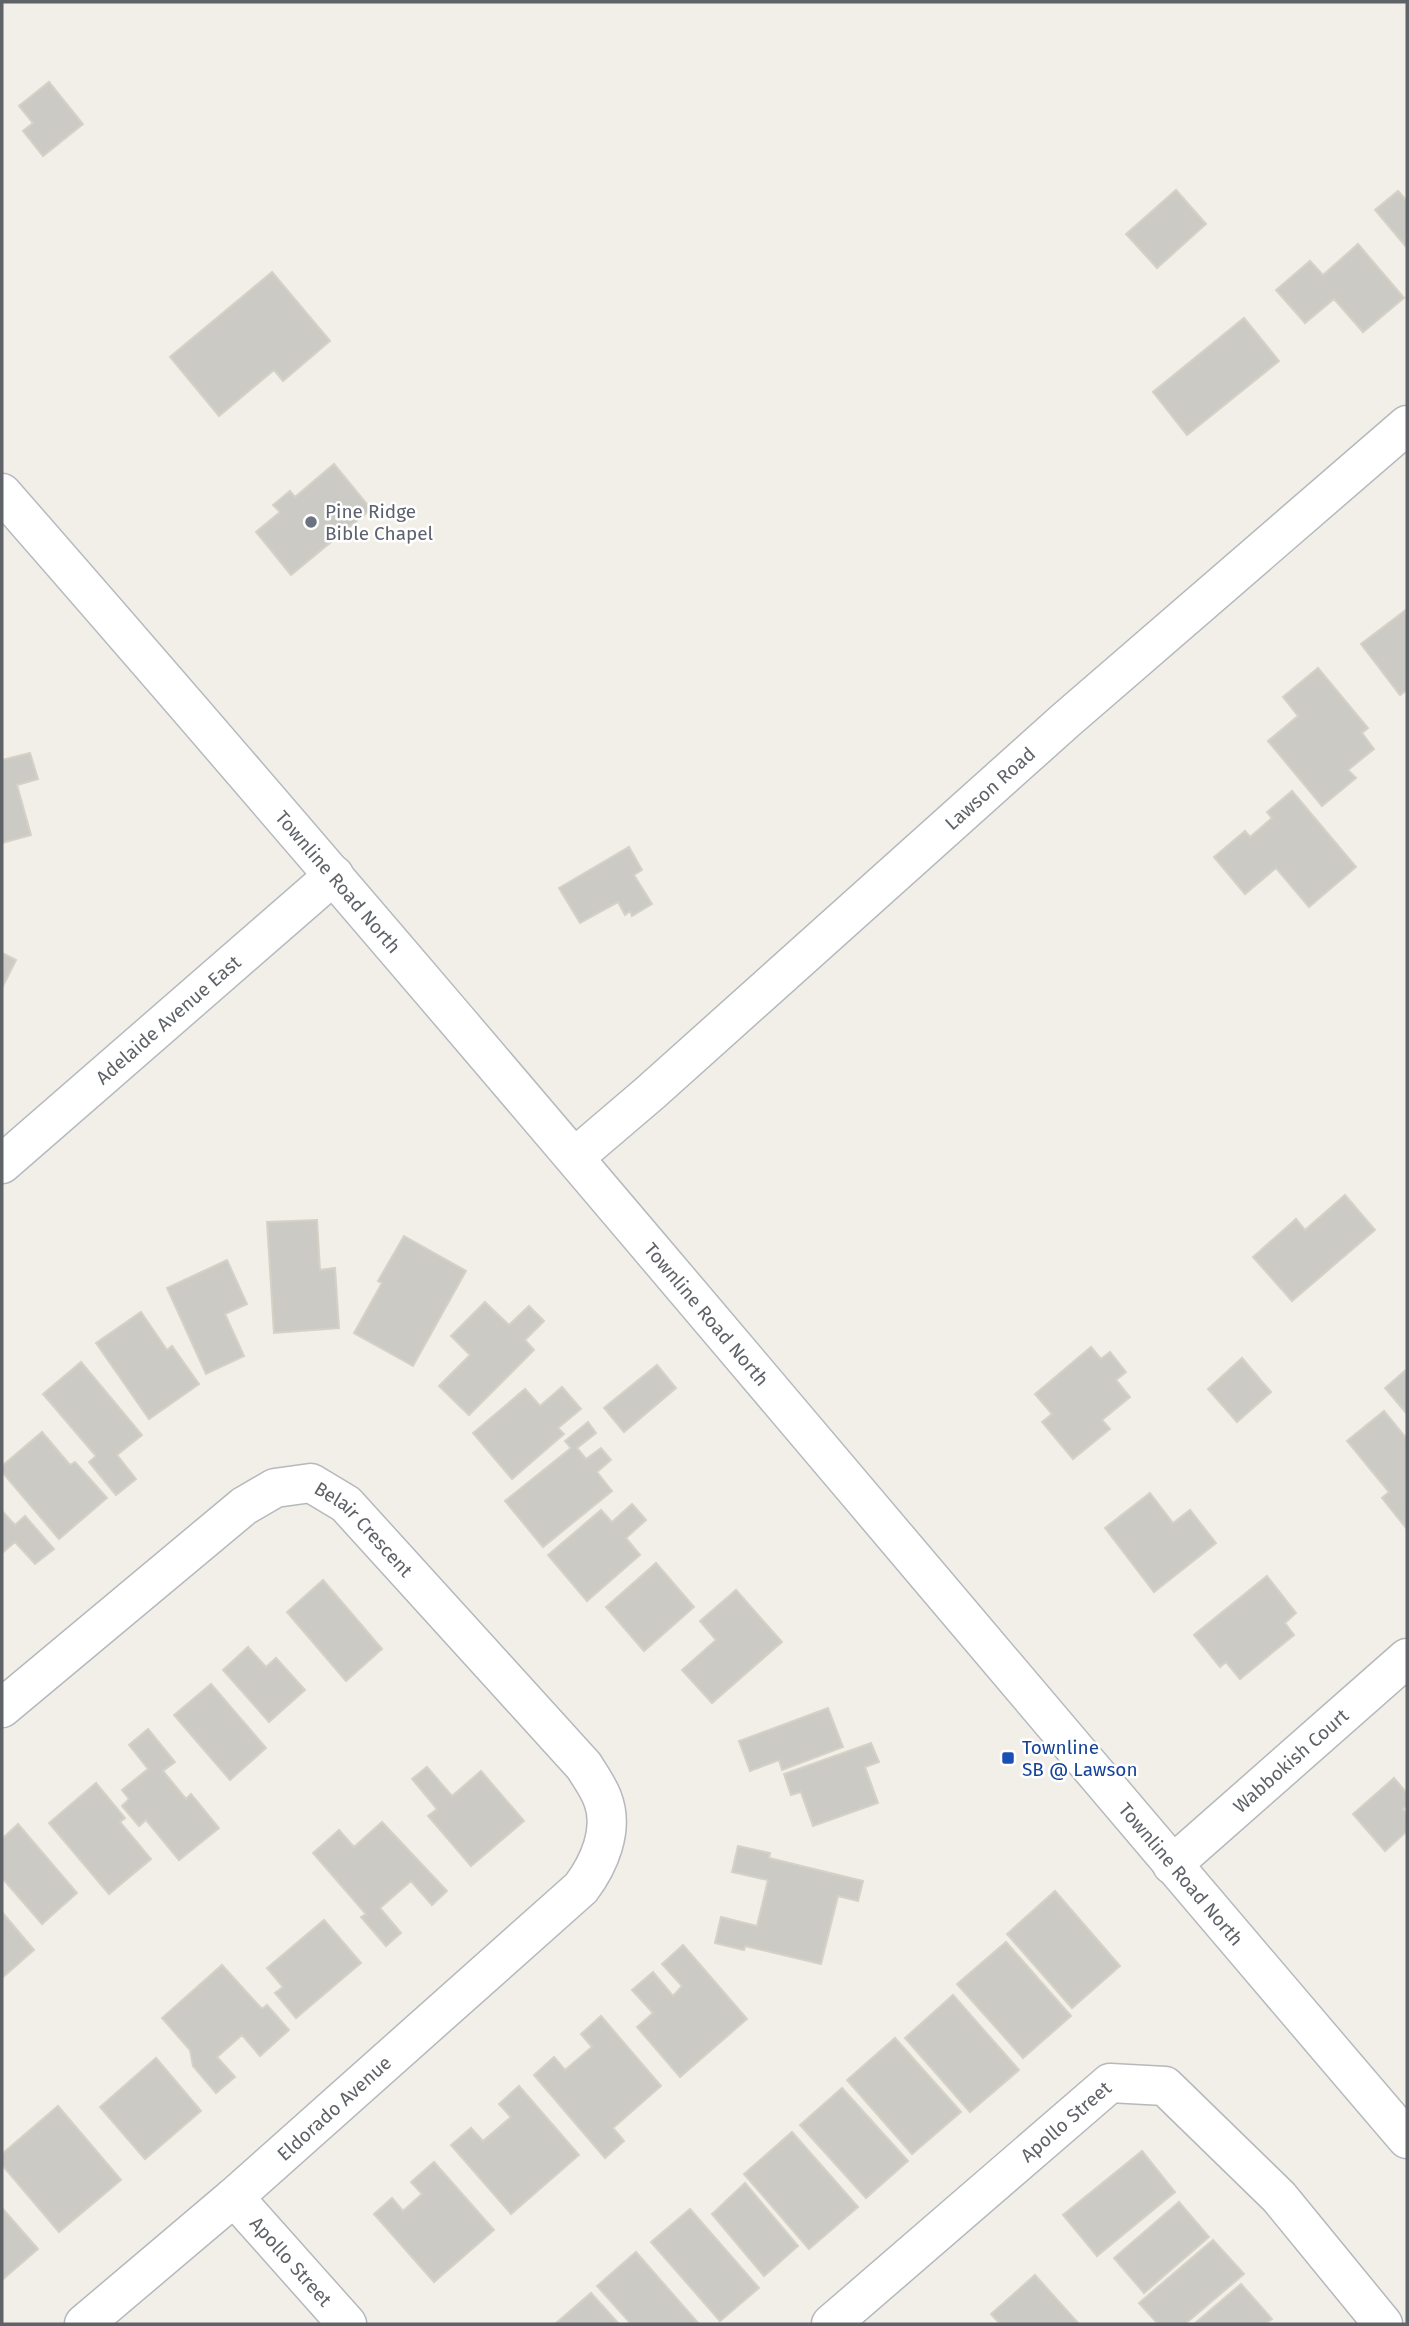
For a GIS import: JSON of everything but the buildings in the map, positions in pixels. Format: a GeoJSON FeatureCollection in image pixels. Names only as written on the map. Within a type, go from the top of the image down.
{"type":"FeatureCollection","features":[{"type":"Feature","properties":{"kind":"street","name":"Lawson Road"},"geometry":{"type":"LineString","coordinates":[[575,1157],[1066,720],[1407,425]]}},
{"type":"Feature","properties":{"kind":"street","name":"Townline Road North"},"geometry":{"type":"LineString","coordinates":[[2,493],[575,1157],[1407,2139]]}},
{"type":"Feature","properties":{"kind":"street","name":"Adelaide Avenue East"},"geometry":{"type":"LineString","coordinates":[[2,1164],[334,875]]}},
{"type":"Feature","properties":{"kind":"street","name":"Belair Crescent"},"geometry":{"type":"LineString","coordinates":[[2,1707],[244,1506],[275,1488],[311,1483],[346,1504],[584,1766],[604,1801],[605,1843],[597,1867],[581,1888]]}},
{"type":"Feature","properties":{"kind":"street","name":"Wabbokish Court"},"geometry":{"type":"LineString","coordinates":[[1172,1864],[1407,1658]]}},
{"type":"Feature","properties":{"kind":"street","name":"Eldorado Avenue"},"geometry":{"type":"LineString","coordinates":[[84,2324],[234,2197],[581,1888]]}},
{"type":"Feature","properties":{"kind":"street","name":"Apollo Street"},"geometry":{"type":"LineString","coordinates":[[831,2324],[1110,2082],[1165,2086],[1279,2197],[1383,2324]]}},
{"type":"Feature","properties":{"kind":"street","name":"Apollo Street"},"geometry":{"type":"LineString","coordinates":[[234,2197],[347,2324]]}},
{"type":"Feature","properties":{"kind":"place","name":"Pine Ridge Bible Chapel"},"geometry":{"type":"Point","coordinates":[311,522]}},
{"type":"Feature","properties":{"kind":"place","name":"Townline SB @ Lawson"},"geometry":{"type":"Point","coordinates":[1008,1758]}}]}
